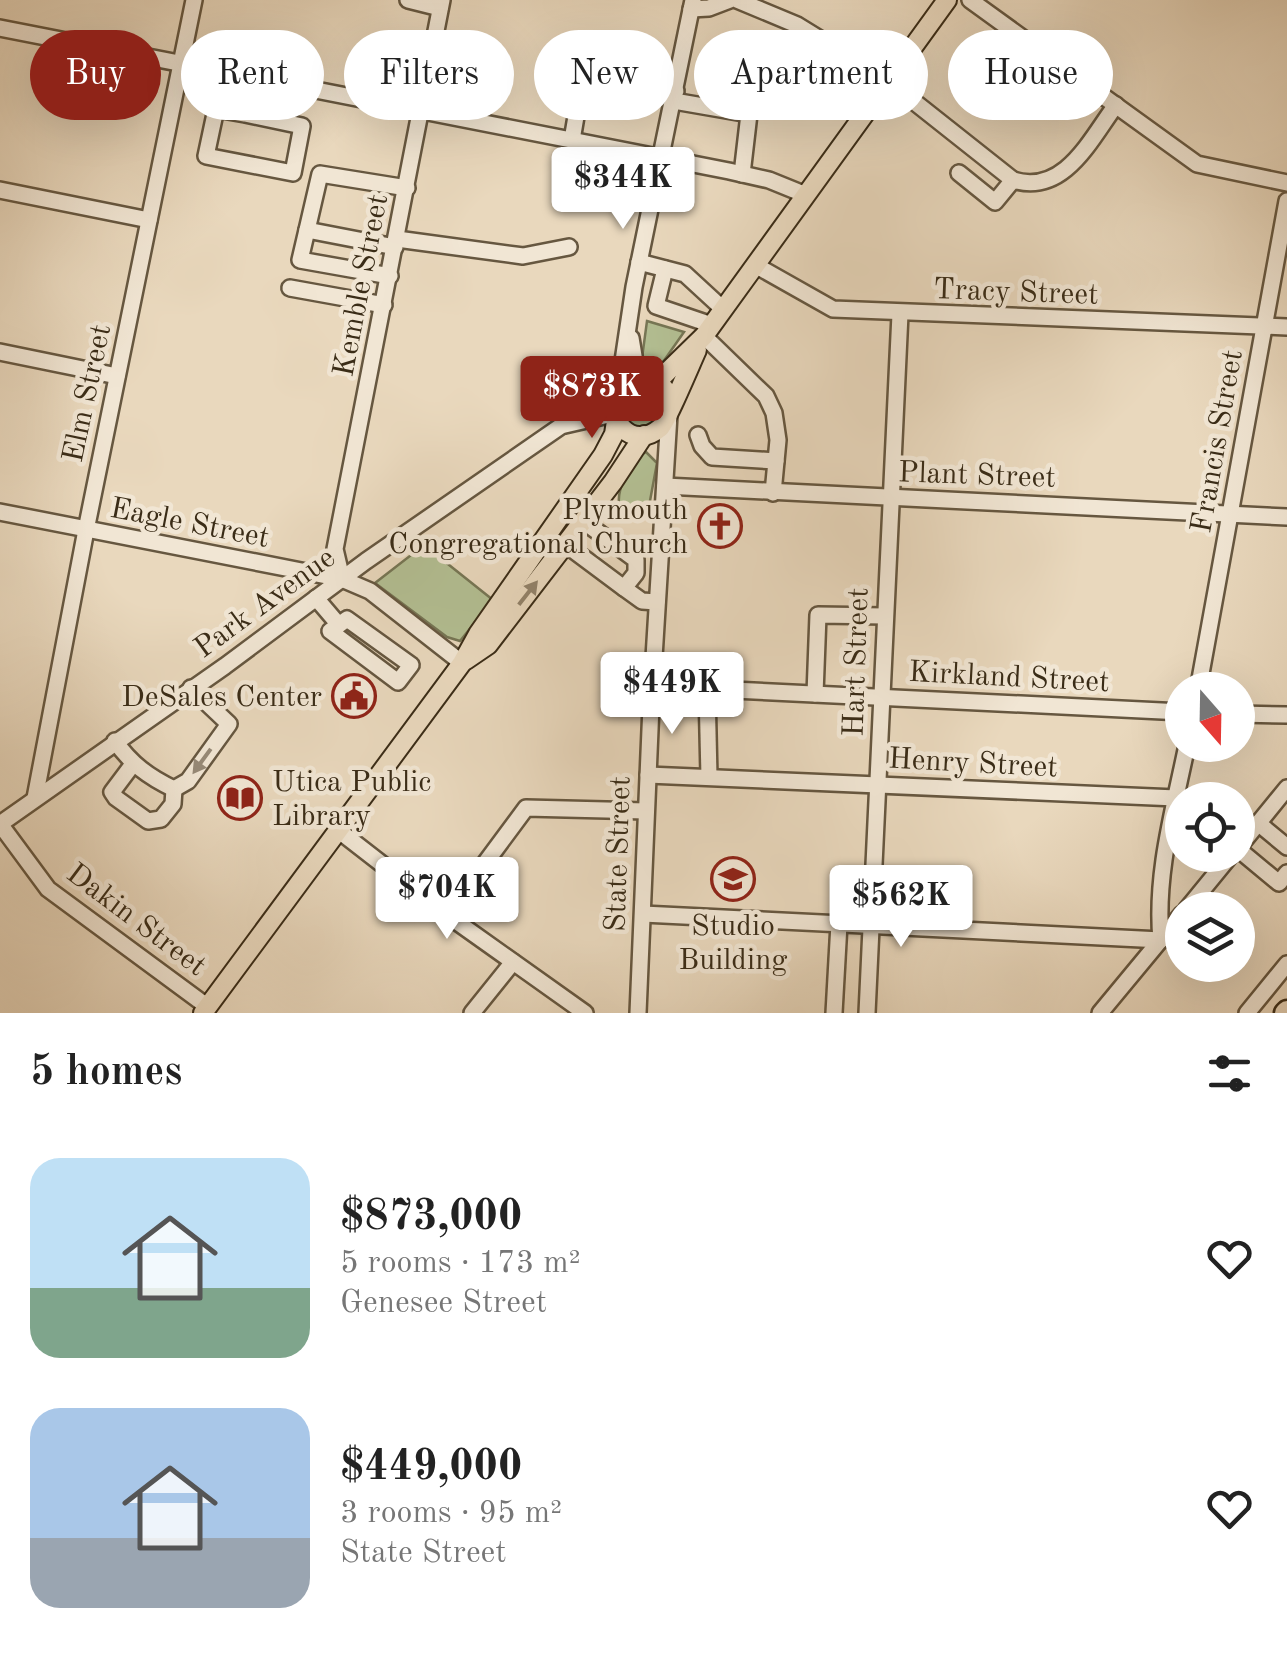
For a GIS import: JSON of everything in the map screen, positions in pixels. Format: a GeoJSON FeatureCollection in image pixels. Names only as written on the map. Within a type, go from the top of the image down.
{"type":"FeatureCollection","features":[{"type":"Feature","properties":{"kind":"main road"},"geometry":{"type":"LineString","coordinates":[[925,30],[947,0]]}},
{"type":"Feature","properties":{"kind":"main road"},"geometry":{"type":"LineString","coordinates":[[205,1010],[462,663],[478,634],[603,455],[614,434],[617,390],[632,378],[664,375],[708,330],[860,120]]}},
{"type":"Feature","properties":{"kind":"main road"},"geometry":{"type":"LineString","coordinates":[[615,418],[628,432],[646,435],[657,431],[708,330]]}},
{"type":"Feature","properties":{"kind":"main road"},"geometry":{"type":"LineString","coordinates":[[650,378],[665,389],[670,410]]}},
{"type":"Feature","properties":{"kind":"main road"},"geometry":{"type":"LineString","coordinates":[[462,663],[488,645],[646,435]]}},
{"type":"Feature","properties":{"kind":"street","name":"Elm Street"},"geometry":{"type":"LineString","coordinates":[[188,30],[194,0]]}},
{"type":"Feature","properties":{"kind":"street"},"geometry":{"type":"LineString","coordinates":[[408,0],[441,4]]}},
{"type":"Feature","properties":{"kind":"street"},"geometry":{"type":"LineString","coordinates":[[617,390],[692,4],[709,8],[733,0],[806,30]]}},
{"type":"Feature","properties":{"kind":"street"},"geometry":{"type":"LineString","coordinates":[[970,0],[1197,164],[1287,183]]}},
{"type":"Feature","properties":{"kind":"street","name":"Kemble Street"},"geometry":{"type":"LineString","coordinates":[[436,30],[441,4]]}},
{"type":"Feature","properties":{"kind":"street"},"geometry":{"type":"LineString","coordinates":[[0,28],[181,63]]}},
{"type":"Feature","properties":{"kind":"street","name":"Elm Street"},"geometry":{"type":"LineString","coordinates":[[35,798],[181,68]]}},
{"type":"Feature","properties":{"kind":"street"},"geometry":{"type":"LineString","coordinates":[[675,96],[748,114],[742,174]]}},
{"type":"Feature","properties":{"kind":"street"},"geometry":{"type":"LineString","coordinates":[[928,113],[1013,180],[1032,186],[1068,169],[1116,105]]}},
{"type":"Feature","properties":{"kind":"street"},"geometry":{"type":"LineString","coordinates":[[216,109],[245,114],[302,126],[293,172],[206,156],[216,109]]}},
{"type":"Feature","properties":{"kind":"street","name":"Kemble Street"},"geometry":{"type":"LineString","coordinates":[[342,579],[335,548],[420,120]]}},
{"type":"Feature","properties":{"kind":"street"},"geometry":{"type":"LineString","coordinates":[[469,120],[742,174],[806,195]]}},
{"type":"Feature","properties":{"kind":"street"},"geometry":{"type":"LineString","coordinates":[[572,140],[575,120]]}},
{"type":"Feature","properties":{"kind":"street"},"geometry":{"type":"LineString","coordinates":[[959,173],[995,202],[1013,180]]}},
{"type":"Feature","properties":{"kind":"street"},"geometry":{"type":"LineString","coordinates":[[390,276],[300,260],[320,174],[407,188]]}},
{"type":"Feature","properties":{"kind":"street"},"geometry":{"type":"LineString","coordinates":[[0,190],[149,220]]}},
{"type":"Feature","properties":{"kind":"street","name":"Francis Street"},"geometry":{"type":"LineString","coordinates":[[1201,672],[1287,202]]}},
{"type":"Feature","properties":{"kind":"street"},"geometry":{"type":"LineString","coordinates":[[307,230],[523,256],[569,247]]}},
{"type":"Feature","properties":{"kind":"street"},"geometry":{"type":"LineString","coordinates":[[639,262],[685,274],[724,309]]}},
{"type":"Feature","properties":{"kind":"street","name":"Tracy Street"},"geometry":{"type":"LineString","coordinates":[[755,265],[825,307],[900,314],[1287,327]]}},
{"type":"Feature","properties":{"kind":"street"},"geometry":{"type":"LineString","coordinates":[[666,269],[656,306],[708,330],[766,396],[774,413],[778,440],[774,493]]}},
{"type":"Feature","properties":{"kind":"street"},"geometry":{"type":"LineString","coordinates":[[290,288],[384,306]]}},
{"type":"Feature","properties":{"kind":"street","name":"Hart Street"},"geometry":{"type":"LineString","coordinates":[[867,1013],[900,314]]}},
{"type":"Feature","properties":{"kind":"street"},"geometry":{"type":"LineString","coordinates":[[629,316],[636,368],[650,378]]}},
{"type":"Feature","properties":{"kind":"street"},"geometry":{"type":"LineString","coordinates":[[0,352],[118,376]]}},
{"type":"Feature","properties":{"kind":"street","name":"Park Avenue"},"geometry":{"type":"LineString","coordinates":[[0,824],[561,426],[578,410],[617,390]]}},
{"type":"Feature","properties":{"kind":"street","name":"State Street"},"geometry":{"type":"LineString","coordinates":[[638,1013],[652,686],[670,410]]}},
{"type":"Feature","properties":{"kind":"street","name":"Park Avenue"},"geometry":{"type":"LineString","coordinates":[[561,426],[615,418]]}},
{"type":"Feature","properties":{"kind":"street"},"geometry":{"type":"LineString","coordinates":[[698,434],[712,457],[776,462]]}},
{"type":"Feature","properties":{"kind":"street"},"geometry":{"type":"LineString","coordinates":[[646,435],[657,438],[667,458]]}},
{"type":"Feature","properties":{"kind":"street","name":"Plant Street"},"geometry":{"type":"LineString","coordinates":[[665,486],[1287,517]]}},
{"type":"Feature","properties":{"kind":"street","name":"Eagle Street"},"geometry":{"type":"LineString","coordinates":[[0,512],[342,579],[370,591],[462,663]]}},
{"type":"Feature","properties":{"kind":"street"},"geometry":{"type":"LineString","coordinates":[[583,522],[636,560],[636,573],[624,588]]}},
{"type":"Feature","properties":{"kind":"street"},"geometry":{"type":"LineString","coordinates":[[565,544],[642,601],[657,602]]}},
{"type":"Feature","properties":{"kind":"street"},"geometry":{"type":"LineString","coordinates":[[316,598],[339,625]]}},
{"type":"Feature","properties":{"kind":"street"},"geometry":{"type":"LineString","coordinates":[[815,694],[818,616],[885,616]]}},
{"type":"Feature","properties":{"kind":"street"},"geometry":{"type":"LineString","coordinates":[[348,620],[411,665],[398,682],[330,631],[339,625],[348,620]]}},
{"type":"Feature","properties":{"kind":"street","name":"Kirkland Street"},"geometry":{"type":"LineString","coordinates":[[652,686],[1165,711]]}},
{"type":"Feature","properties":{"kind":"street"},"geometry":{"type":"LineString","coordinates":[[174,789],[188,781],[229,724],[192,688]]}},
{"type":"Feature","properties":{"kind":"street"},"geometry":{"type":"LineString","coordinates":[[707,689],[709,778]]}},
{"type":"Feature","properties":{"kind":"street"},"geometry":{"type":"LineString","coordinates":[[1255,714],[1287,715]]}},
{"type":"Feature","properties":{"kind":"street"},"geometry":{"type":"LineString","coordinates":[[115,741],[133,764],[174,789]]}},
{"type":"Feature","properties":{"kind":"street"},"geometry":{"type":"LineString","coordinates":[[133,764],[112,792],[148,821],[161,819],[174,804],[174,789]]}},
{"type":"Feature","properties":{"kind":"street","name":"Henry Street"},"geometry":{"type":"LineString","coordinates":[[648,775],[1165,798]]}},
{"type":"Feature","properties":{"kind":"street"},"geometry":{"type":"LineString","coordinates":[[1255,827],[1287,788]]}},
{"type":"Feature","properties":{"kind":"street"},"geometry":{"type":"LineString","coordinates":[[450,917],[463,893],[526,808],[646,811]]}},
{"type":"Feature","properties":{"kind":"street"},"geometry":{"type":"LineString","coordinates":[[1258,823],[1287,847]]}},
{"type":"Feature","properties":{"kind":"street","name":"Dakin Street"},"geometry":{"type":"LineString","coordinates":[[0,824],[48,888],[205,1010]]}},
{"type":"Feature","properties":{"kind":"street"},"geometry":{"type":"LineString","coordinates":[[338,830],[450,917],[585,1013]]}},
{"type":"Feature","properties":{"kind":"street"},"geometry":{"type":"LineString","coordinates":[[1255,862],[1279,882],[1287,873]]}},
{"type":"Feature","properties":{"kind":"street"},"geometry":{"type":"LineString","coordinates":[[1162,940],[1158,908],[1165,865]]}},
{"type":"Feature","properties":{"kind":"street"},"geometry":{"type":"LineString","coordinates":[[1200,892],[1217,872]]}},
{"type":"Feature","properties":{"kind":"street"},"geometry":{"type":"LineString","coordinates":[[643,914],[1162,940]]}},
{"type":"Feature","properties":{"kind":"street"},"geometry":{"type":"LineString","coordinates":[[834,1013],[839,924]]}},
{"type":"Feature","properties":{"kind":"street"},"geometry":{"type":"LineString","coordinates":[[1100,1013],[1165,936]]}},
{"type":"Feature","properties":{"kind":"street"},"geometry":{"type":"LineString","coordinates":[[472,1013],[512,962]]}},
{"type":"Feature","properties":{"kind":"street"},"geometry":{"type":"LineString","coordinates":[[1248,1013],[1287,964]]}},
{"type":"Feature","properties":{"kind":"green space"},"geometry":{"type":"Polygon","coordinates":[[[647,321],[684,332],[663,362],[642,358],[647,321]]]}},
{"type":"Feature","properties":{"kind":"green space"},"geometry":{"type":"Polygon","coordinates":[[[632,379],[669,397],[657,431],[621,427],[613,414],[632,379]]]}},
{"type":"Feature","properties":{"kind":"green space"},"geometry":{"type":"Polygon","coordinates":[[[646,452],[657,463],[647,517],[619,505],[626,475],[646,452]]]}},
{"type":"Feature","properties":{"kind":"green space"},"geometry":{"type":"Polygon","coordinates":[[[424,545],[493,600],[460,641],[447,637],[375,583],[424,545]]]}},
{"type":"Feature","properties":{"kind":"place","name":"Plymouth Congregational Church"},"geometry":{"type":"Point","coordinates":[720,526]}},
{"type":"Feature","properties":{"kind":"place","name":"DeSales Center"},"geometry":{"type":"Point","coordinates":[354,696]}},
{"type":"Feature","properties":{"kind":"place","name":"Utica Public Library"},"geometry":{"type":"Point","coordinates":[240,798]}},
{"type":"Feature","properties":{"kind":"place","name":"Studio Building"},"geometry":{"type":"Point","coordinates":[733,879]}}]}
